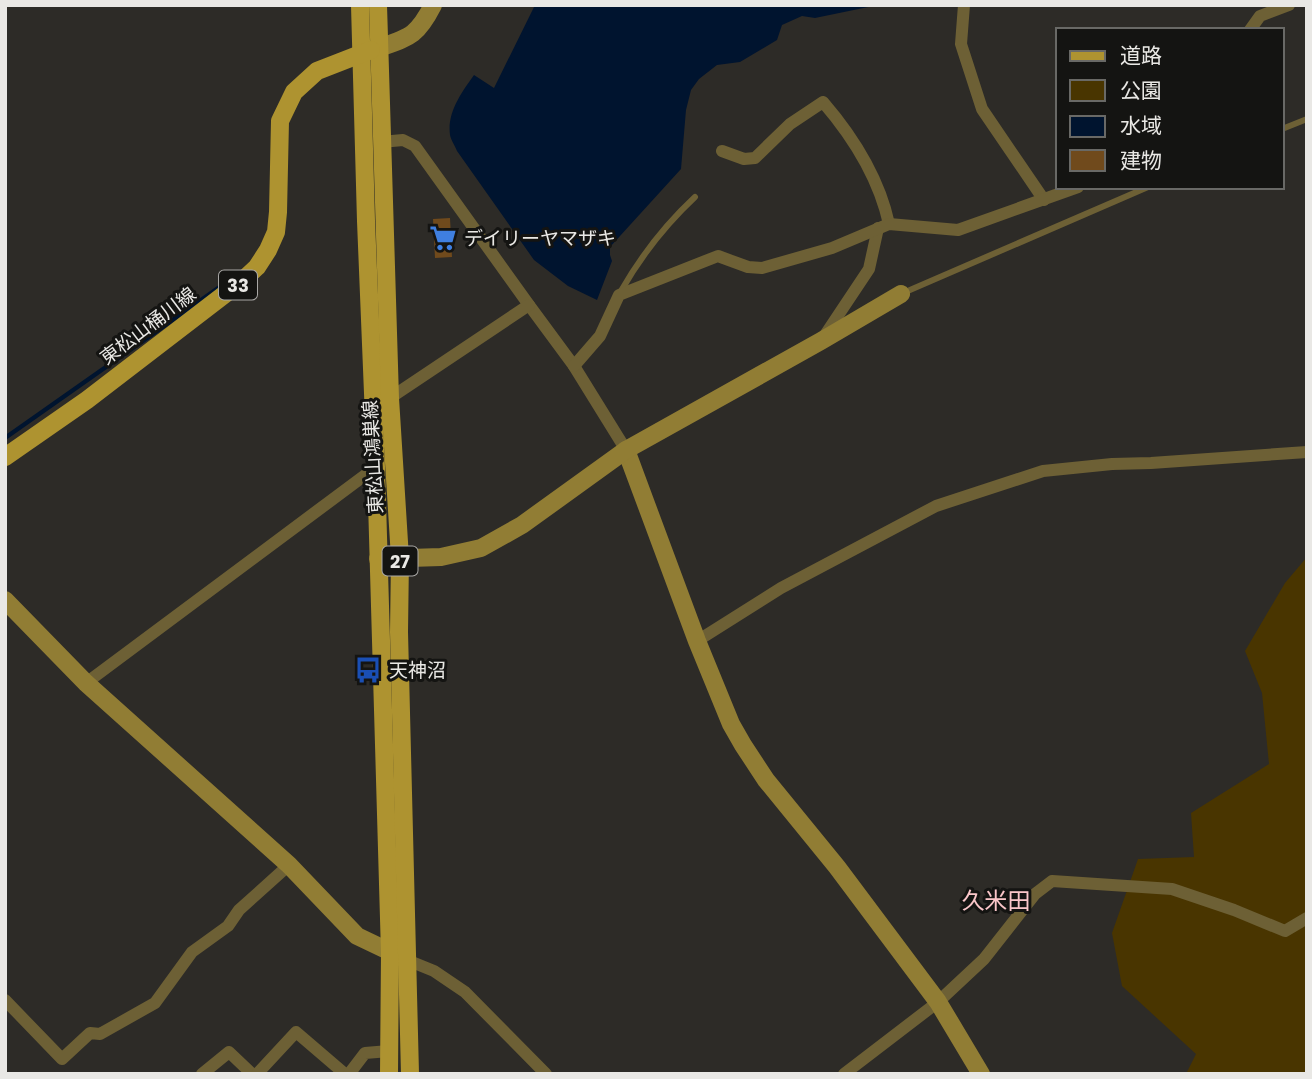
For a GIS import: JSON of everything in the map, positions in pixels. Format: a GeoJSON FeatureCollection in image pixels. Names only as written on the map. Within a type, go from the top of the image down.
{"type":"FeatureCollection","features":[{"type":"Feature","properties":{"kind":"main road","name":"27"},"geometry":{"type":"LineString","coordinates":[[360,5],[371,51]]}},
{"type":"Feature","properties":{"kind":"main road","name":"27"},"geometry":{"type":"LineString","coordinates":[[371,51],[378,5]]}},
{"type":"Feature","properties":{"kind":"main road","name":"東松山鴻巣線"},"geometry":{"type":"LineString","coordinates":[[371,51],[381,142],[390,398],[400,558],[398,632],[410,1074]]}},
{"type":"Feature","properties":{"kind":"main road","name":"東松山鴻巣線"},"geometry":{"type":"LineString","coordinates":[[371,51],[366,221],[390,953],[388,1074]]}},
{"type":"Feature","properties":{"kind":"main road","name":"東松山桶川線"},"geometry":{"type":"LineString","coordinates":[[5,457],[87,400],[257,267],[276,232],[280,121],[294,92],[317,71],[371,51]]}},
{"type":"Feature","properties":{"kind":"street"},"geometry":{"type":"LineString","coordinates":[[371,51],[410,37],[425,20],[433,5]]}},
{"type":"Feature","properties":{"kind":"street"},"geometry":{"type":"LineString","coordinates":[[964,5],[961,44],[982,109],[1044,200]]}},
{"type":"Feature","properties":{"kind":"street"},"geometry":{"type":"LineString","coordinates":[[1251,28],[1260,16],[1289,5]]}},
{"type":"Feature","properties":{"kind":"street"},"geometry":{"type":"LineString","coordinates":[[722,150],[744,159],[755,158],[790,124],[823,102],[838,119],[871,169],[885,204],[884,226],[869,269],[821,341]]}},
{"type":"Feature","properties":{"kind":"street"},"geometry":{"type":"LineString","coordinates":[[381,142],[402,140],[415,146],[574,366],[626,450],[697,641],[732,724],[766,780],[838,867],[938,1002],[981,1074]]}},
{"type":"Feature","properties":{"kind":"street"},"geometry":{"type":"LineString","coordinates":[[574,366],[600,336],[619,295],[718,256],[748,267],[762,268],[832,248],[884,226],[958,230],[1073,189]]}},
{"type":"Feature","properties":{"kind":"street"},"geometry":{"type":"LineString","coordinates":[[378,559],[441,557],[481,548],[522,525],[626,450],[901,294]]}},
{"type":"Feature","properties":{"kind":"street"},"geometry":{"type":"LineString","coordinates":[[390,398],[528,305]]}},
{"type":"Feature","properties":{"kind":"street"},"geometry":{"type":"LineString","coordinates":[[697,641],[781,588],[936,506],[1042,471],[1307,452]]}},
{"type":"Feature","properties":{"kind":"street"},"geometry":{"type":"LineString","coordinates":[[86,683],[376,467]]}},
{"type":"Feature","properties":{"kind":"street"},"geometry":{"type":"LineString","coordinates":[[5,600],[86,683],[289,865],[358,936],[434,971],[465,992],[546,1074]]}},
{"type":"Feature","properties":{"kind":"street"},"geometry":{"type":"LineString","coordinates":[[5,1000],[62,1059],[90,1033],[100,1034],[155,1003],[192,952],[228,926],[239,910],[289,865]]}},
{"type":"Feature","properties":{"kind":"street"},"geometry":{"type":"LineString","coordinates":[[844,1074],[938,1002],[984,960],[1035,894],[1052,881],[1172,890],[1285,930],[1307,918]]}},
{"type":"Feature","properties":{"kind":"street"},"geometry":{"type":"LineString","coordinates":[[202,1074],[229,1052],[254,1074],[296,1032],[347,1074],[365,1053],[389,1051]]}},
{"type":"Feature","properties":{"kind":"lane"},"geometry":{"type":"LineString","coordinates":[[1284,128],[1307,119]]}},
{"type":"Feature","properties":{"kind":"lane"},"geometry":{"type":"LineString","coordinates":[[901,294],[1143,189]]}},
{"type":"Feature","properties":{"kind":"lane"},"geometry":{"type":"LineString","coordinates":[[619,295],[635,267],[671,219],[695,197]]}},
{"type":"Feature","properties":{"kind":"green space"},"geometry":{"type":"Polygon","coordinates":[[[1307,557],[1307,1074],[1186,1074],[1196,1054],[1122,986],[1112,933],[1138,859],[1194,857],[1191,813],[1269,764],[1262,693],[1245,651],[1285,583],[1307,557]]]}},
{"type":"Feature","properties":{"kind":"water"},"geometry":{"type":"Polygon","coordinates":[[[535,5],[878,5],[815,18],[802,16],[782,25],[777,40],[740,62],[717,65],[699,79],[691,90],[686,110],[681,169],[610,247],[612,261],[597,300],[568,286],[534,260],[457,151],[450,135],[453,110],[465,88],[474,75],[494,88],[535,5]]]}},
{"type":"Feature","properties":{"kind":"building","name":"デイリーヤマザキ"},"geometry":{"type":"Polygon","coordinates":[[[450,218],[452,257],[435,258],[433,219],[450,218]]]}},
{"type":"Feature","properties":{"kind":"waterway"},"geometry":{"type":"LineString","coordinates":[[5,438],[221,286]]}},
{"type":"Feature","properties":{"kind":"place","name":"デイリーヤマザキ"},"geometry":{"type":"Point","coordinates":[443,238]}},
{"type":"Feature","properties":{"kind":"place","name":"天神沼"},"geometry":{"type":"Point","coordinates":[368,670]}},
{"type":"Feature","properties":{"kind":"district","name":"久米田"},"geometry":{"type":"Point","coordinates":[996,901]}}]}
